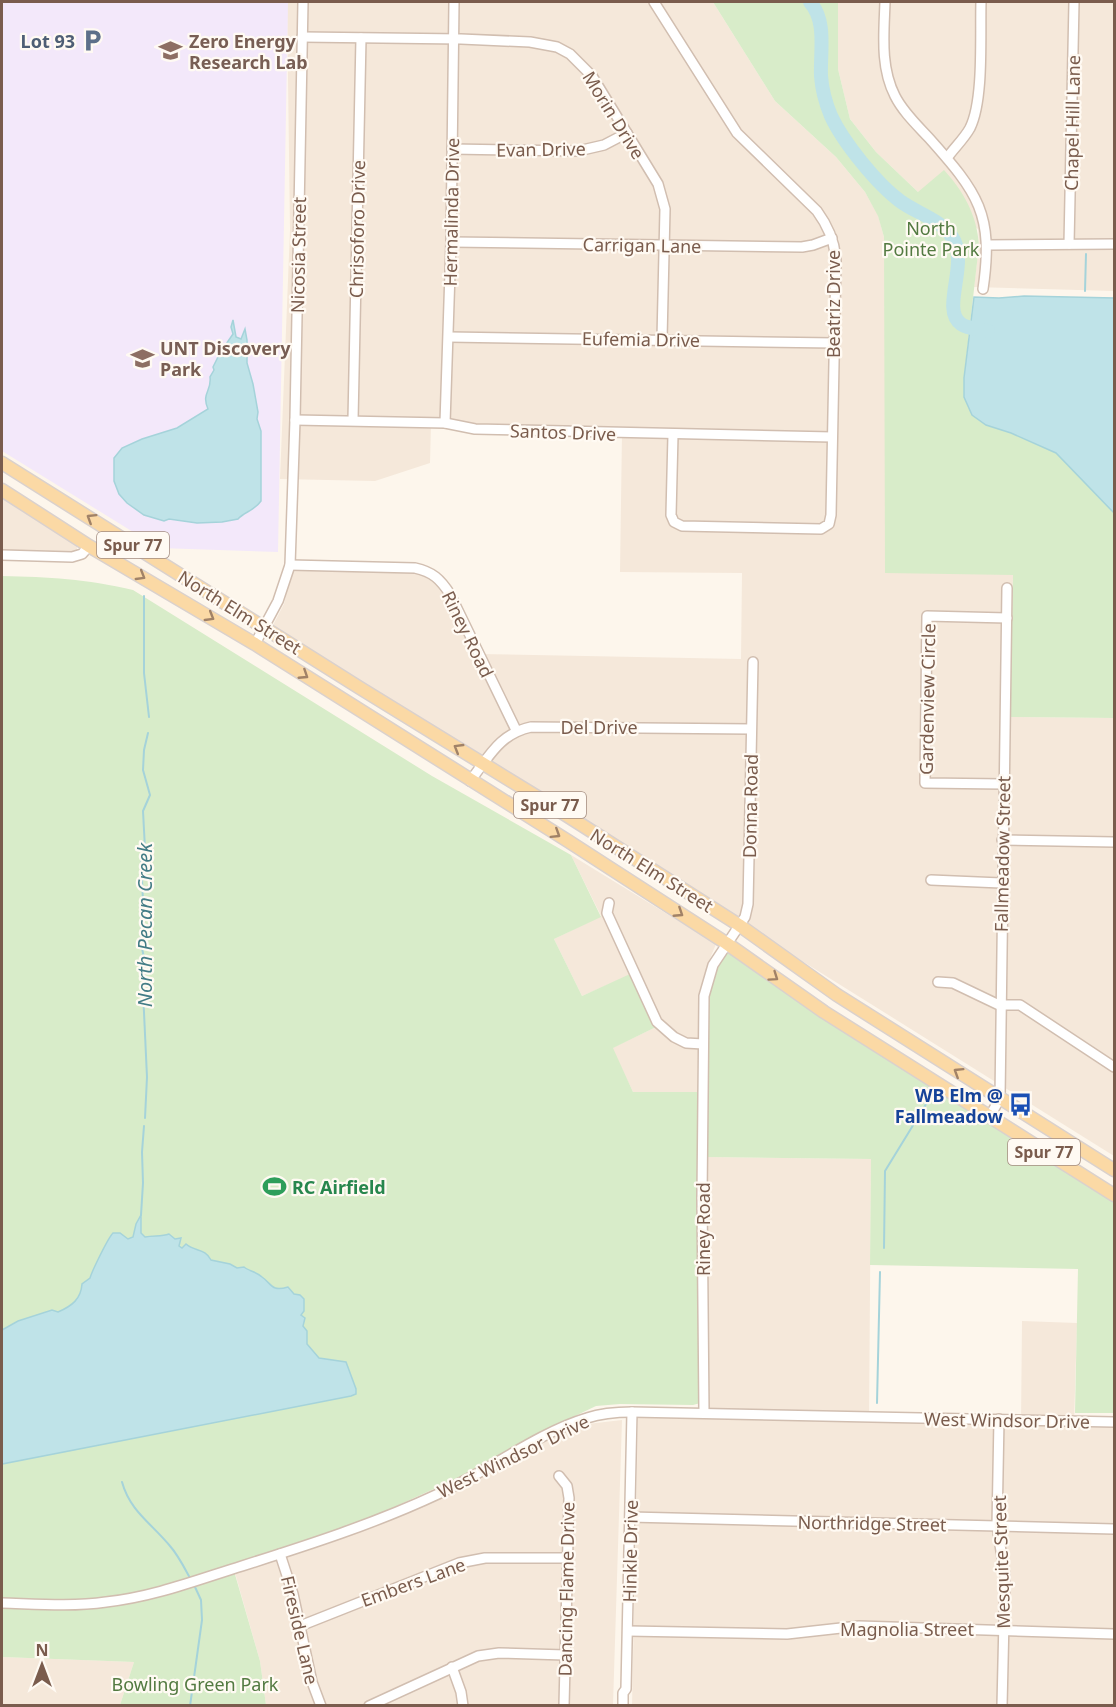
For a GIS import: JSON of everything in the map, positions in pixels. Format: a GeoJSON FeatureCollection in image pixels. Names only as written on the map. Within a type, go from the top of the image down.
{"type":"FeatureCollection","features":[{"type":"Feature","properties":{"kind":"main road","name":"North Elm Street"},"geometry":{"type":"LineString","coordinates":[[2,463],[739,925],[837,995],[1114,1170]]}},
{"type":"Feature","properties":{"kind":"main road","name":"North Elm Street"},"geometry":{"type":"LineString","coordinates":[[2,490],[89,546],[255,644],[596,859],[726,943],[824,1012],[1114,1196]]}},
{"type":"Feature","properties":{"kind":"street","name":"Nicosia Street"},"geometry":{"type":"LineString","coordinates":[[255,644],[278,602],[290,565],[303,2]]}},
{"type":"Feature","properties":{"kind":"street","name":"Hermalinda Drive"},"geometry":{"type":"LineString","coordinates":[[445,423],[451,242],[454,2]]}},
{"type":"Feature","properties":{"kind":"street","name":"Beatriz Drive"},"geometry":{"type":"LineString","coordinates":[[654,2],[737,133],[817,211],[826,223],[832,238],[836,261],[829,524],[821,529],[682,526],[674,522],[671,515],[673,435]]}},
{"type":"Feature","properties":{"kind":"street"},"geometry":{"type":"LineString","coordinates":[[885,2],[884,52],[890,84],[905,111],[966,181],[975,196],[984,221],[987,244],[983,289]]}},
{"type":"Feature","properties":{"kind":"street"},"geometry":{"type":"LineString","coordinates":[[947,158],[965,136],[975,116],[981,2]]}},
{"type":"Feature","properties":{"kind":"street","name":"Chapel Hill Lane"},"geometry":{"type":"LineString","coordinates":[[1069,244],[1074,2]]}},
{"type":"Feature","properties":{"kind":"street","name":"Morin Drive"},"geometry":{"type":"LineString","coordinates":[[302,37],[454,38],[543,43],[570,54],[592,76],[658,184],[663,196],[665,209],[662,339]]}},
{"type":"Feature","properties":{"kind":"street","name":"Chrisoforo Drive"},"geometry":{"type":"LineString","coordinates":[[353,420],[361,38]]}},
{"type":"Feature","properties":{"kind":"street","name":"Evan Drive"},"geometry":{"type":"LineString","coordinates":[[452,149],[578,151],[604,145],[627,133]]}},
{"type":"Feature","properties":{"kind":"street","name":"Carrigan Lane"},"geometry":{"type":"LineString","coordinates":[[451,242],[802,247],[832,238]]}},
{"type":"Feature","properties":{"kind":"street"},"geometry":{"type":"LineString","coordinates":[[987,244],[1114,244]]}},
{"type":"Feature","properties":{"kind":"street","name":"Eufemia Drive"},"geometry":{"type":"LineString","coordinates":[[448,337],[834,343]]}},
{"type":"Feature","properties":{"kind":"street","name":"Santos Drive"},"geometry":{"type":"LineString","coordinates":[[295,420],[445,423],[476,429],[832,437]]}},
{"type":"Feature","properties":{"kind":"street"},"geometry":{"type":"LineString","coordinates":[[2,555],[72,557],[82,554],[89,546]]}},
{"type":"Feature","properties":{"kind":"street","name":"Riney Road"},"geometry":{"type":"LineString","coordinates":[[290,565],[415,568],[434,573],[450,594],[464,627],[516,730]]}},
{"type":"Feature","properties":{"kind":"street","name":"Fallmeadow Street"},"geometry":{"type":"LineString","coordinates":[[989,1118],[1000,1098],[999,1005],[1006,588]]}},
{"type":"Feature","properties":{"kind":"street","name":"Gardenview Circle"},"geometry":{"type":"LineString","coordinates":[[1004,784],[925,783],[927,616],[1006,618]]}},
{"type":"Feature","properties":{"kind":"street","name":"Donna Road"},"geometry":{"type":"LineString","coordinates":[[726,943],[746,913],[748,894],[753,662]]}},
{"type":"Feature","properties":{"kind":"street","name":"Del Drive"},"geometry":{"type":"LineString","coordinates":[[516,730],[531,727],[751,729]]}},
{"type":"Feature","properties":{"kind":"street"},"geometry":{"type":"LineString","coordinates":[[470,781],[493,749],[516,730]]}},
{"type":"Feature","properties":{"kind":"street"},"geometry":{"type":"LineString","coordinates":[[1002,840],[1114,842]]}},
{"type":"Feature","properties":{"kind":"street"},"geometry":{"type":"LineString","coordinates":[[931,880],[1001,883]]}},
{"type":"Feature","properties":{"kind":"street"},"geometry":{"type":"LineString","coordinates":[[609,903],[608,913],[657,1022],[674,1037],[686,1043],[703,1044]]}},
{"type":"Feature","properties":{"kind":"street","name":"Riney Road"},"geometry":{"type":"LineString","coordinates":[[704,1413],[703,1044],[705,987],[713,965],[726,943]]}},
{"type":"Feature","properties":{"kind":"street"},"geometry":{"type":"LineString","coordinates":[[938,982],[953,983],[999,1005],[1020,1005],[1114,1067]]}},
{"type":"Feature","properties":{"kind":"street","name":"Hinkle Drive"},"geometry":{"type":"LineString","coordinates":[[622,1706],[623,1693],[626,1689],[628,1631],[632,1412]]}},
{"type":"Feature","properties":{"kind":"street","name":"West Windsor Drive"},"geometry":{"type":"LineString","coordinates":[[2,1603],[79,1604],[134,1598],[280,1554],[365,1526],[433,1497],[582,1419],[607,1413],[1114,1422]]}},
{"type":"Feature","properties":{"kind":"street","name":"Mesquite Street"},"geometry":{"type":"LineString","coordinates":[[999,1419],[997,1526],[1005,1576],[1002,1706]]}},
{"type":"Feature","properties":{"kind":"street","name":"Dancing Flame Drive"},"geometry":{"type":"LineString","coordinates":[[559,1476],[567,1486],[569,1498],[564,1706]]}},
{"type":"Feature","properties":{"kind":"street","name":"Northridge Street"},"geometry":{"type":"LineString","coordinates":[[630,1517],[1114,1529]]}},
{"type":"Feature","properties":{"kind":"street","name":"Fireside Lane"},"geometry":{"type":"LineString","coordinates":[[280,1554],[290,1582],[312,1682],[321,1706]]}},
{"type":"Feature","properties":{"kind":"street","name":"Embers Lane"},"geometry":{"type":"LineString","coordinates":[[300,1626],[459,1563],[485,1558],[567,1558]]}},
{"type":"Feature","properties":{"kind":"street","name":"Magnolia Street"},"geometry":{"type":"LineString","coordinates":[[628,1631],[787,1635],[859,1626],[1114,1634]]}},
{"type":"Feature","properties":{"kind":"street"},"geometry":{"type":"LineString","coordinates":[[369,1706],[452,1667],[488,1654],[565,1655]]}},
{"type":"Feature","properties":{"kind":"street"},"geometry":{"type":"LineString","coordinates":[[452,1667],[461,1692],[463,1706]]}},
{"type":"Feature","properties":{"kind":"street","name":"Hinkle Drive"},"geometry":{"type":"LineString","coordinates":[[626,1689],[629,1693],[628,1706]]}},
{"type":"Feature","properties":{"kind":"shaded area","name":"UNT Discovery Park"},"geometry":{"type":"Polygon","coordinates":[[[2,2],[288,2],[278,552],[159,548],[2,451],[2,2]]]}},
{"type":"Feature","properties":{"kind":"shaded area"},"geometry":{"type":"Polygon","coordinates":[[[287,2],[713,2],[775,101],[836,157],[865,192],[878,215],[884,237],[1013,575],[1010,717],[1114,718],[1114,1156],[271,629],[284,604],[293,565],[421,572],[436,582],[446,594],[479,654],[741,659],[742,573],[620,572],[622,433],[431,423],[430,463],[375,481],[280,479],[290,230],[287,2]]]}},
{"type":"Feature","properties":{"kind":"shaded area"},"geometry":{"type":"Polygon","coordinates":[[[838,2],[1114,2],[1114,291],[974,287],[979,245],[978,229],[918,192],[876,152],[850,119],[838,69],[838,2]]]}},
{"type":"Feature","properties":{"kind":"shaded area"},"geometry":{"type":"Polygon","coordinates":[[[2,497],[77,543],[77,551],[69,553],[2,551],[2,497]]]}},
{"type":"Feature","properties":{"kind":"shaded area"},"geometry":{"type":"Polygon","coordinates":[[[571,855],[716,944],[707,966],[699,997],[697,1092],[633,1092],[612,1048],[656,1027],[630,975],[582,996],[554,939],[601,916],[571,855]]]}},
{"type":"Feature","properties":{"kind":"shaded area"},"geometry":{"type":"Polygon","coordinates":[[[706,1157],[871,1159],[869,1421],[1021,1423],[1022,1321],[1077,1323],[1074,1423],[1114,1424],[1114,1705],[632,1706],[638,1418],[709,1418],[706,1157]]]}},
{"type":"Feature","properties":{"kind":"shaded area"},"geometry":{"type":"Polygon","coordinates":[[[622,1420],[613,1705],[266,1705],[260,1661],[235,1573],[371,1528],[488,1474],[536,1445],[579,1425],[622,1420]]]}},
{"type":"Feature","properties":{"kind":"shaded area"},"geometry":{"type":"Polygon","coordinates":[[[2,1657],[134,1662],[120,1705],[2,1706],[2,1657]]]}},
{"type":"Feature","properties":{"kind":"green space","name":"North Pointe Park"},"geometry":{"type":"Polygon","coordinates":[[[713,2],[838,2],[838,69],[850,119],[876,152],[918,192],[944,170],[963,195],[972,214],[979,245],[964,378],[964,397],[986,425],[1011,433],[1056,453],[1114,513],[1114,718],[1010,717],[1013,575],[885,573],[884,237],[878,216],[865,192],[836,157],[775,101],[713,2]]]}},
{"type":"Feature","properties":{"kind":"green space","name":"Bowling Green Park"},"geometry":{"type":"Polygon","coordinates":[[[2,576],[68,579],[133,590],[432,776],[571,855],[601,917],[554,939],[582,996],[630,974],[656,1027],[613,1048],[633,1092],[697,1092],[704,1402],[693,1405],[596,1406],[533,1436],[484,1466],[368,1519],[232,1564],[260,1661],[266,1705],[120,1705],[134,1662],[2,1657],[2,576]]]}},
{"type":"Feature","properties":{"kind":"green space"},"geometry":{"type":"Polygon","coordinates":[[[729,953],[867,1045],[1114,1201],[1114,1413],[1075,1413],[1078,1269],[870,1265],[871,1159],[706,1157],[707,1002],[712,973],[723,955],[729,953]]]}},
{"type":"Feature","properties":{"kind":"water"},"geometry":{"type":"Polygon","coordinates":[[[974,297],[1114,298],[1114,513],[1056,453],[1011,433],[986,425],[972,415],[964,397],[964,378],[974,297]]]}},
{"type":"Feature","properties":{"kind":"water"},"geometry":{"type":"Polygon","coordinates":[[[233,320],[236,337],[241,339],[245,329],[247,340],[247,363],[261,431],[261,501],[238,519],[222,522],[197,523],[169,519],[164,521],[144,515],[119,494],[114,481],[114,458],[122,448],[177,428],[208,409],[206,396],[210,386],[210,377],[218,357],[223,353],[233,334],[231,327],[233,320]]]}},
{"type":"Feature","properties":{"kind":"water"},"geometry":{"type":"Polygon","coordinates":[[[141,1215],[141,1233],[145,1237],[169,1234],[175,1239],[181,1238],[179,1246],[182,1248],[186,1244],[203,1252],[211,1260],[237,1268],[244,1267],[260,1275],[275,1288],[288,1287],[294,1294],[300,1295],[304,1299],[304,1311],[301,1315],[305,1318],[303,1326],[307,1331],[307,1344],[319,1358],[346,1362],[356,1394],[2,1464],[2,1330],[18,1321],[52,1310],[58,1312],[68,1307],[78,1298],[82,1284],[90,1278],[113,1233],[120,1233],[128,1239],[133,1237],[141,1215]]]}},
{"type":"Feature","properties":{"kind":"waterway"},"geometry":{"type":"LineString","coordinates":[[810,2],[821,27],[823,92],[836,126],[861,162],[891,194],[941,225],[952,237],[957,248],[958,259],[953,308],[955,317],[964,326],[988,331]]}},
{"type":"Feature","properties":{"kind":"waterway"},"geometry":{"type":"LineString","coordinates":[[1085,291],[1086,254]]}},
{"type":"Feature","properties":{"kind":"waterway","name":"North Pecan Creek"},"geometry":{"type":"LineString","coordinates":[[158,550],[162,534]]}},
{"type":"Feature","properties":{"kind":"waterway","name":"North Pecan Creek"},"geometry":{"type":"LineString","coordinates":[[144,596],[144,673],[149,717]]}},
{"type":"Feature","properties":{"kind":"waterway","name":"North Pecan Creek"},"geometry":{"type":"LineString","coordinates":[[145,1118],[147,1077],[143,991],[145,963],[142,948],[141,907],[144,873],[141,860],[145,849],[143,811],[150,795],[143,770],[148,733]]}},
{"type":"Feature","properties":{"kind":"waterway"},"geometry":{"type":"LineString","coordinates":[[884,1248],[885,1171],[931,1096]]}},
{"type":"Feature","properties":{"kind":"waterway","name":"North Pecan Creek"},"geometry":{"type":"LineString","coordinates":[[141,1215],[144,1126]]}},
{"type":"Feature","properties":{"kind":"waterway"},"geometry":{"type":"LineString","coordinates":[[877,1403],[880,1272]]}},
{"type":"Feature","properties":{"kind":"waterway","name":"North Pecan Creek"},"geometry":{"type":"LineString","coordinates":[[122,1482],[130,1501],[173,1550],[190,1578]]}},
{"type":"Feature","properties":{"kind":"waterway","name":"North Pecan Creek"},"geometry":{"type":"LineString","coordinates":[[190,1706],[202,1620],[201,1600],[195,1587]]}},
{"type":"Feature","properties":{"kind":"place","name":"Lot 93"},"geometry":{"type":"Point","coordinates":[93,41]}},
{"type":"Feature","properties":{"kind":"place","name":"Zero Energy Research Lab"},"geometry":{"type":"Point","coordinates":[171,51]}},
{"type":"Feature","properties":{"kind":"place","name":"UNT Discovery Park"},"geometry":{"type":"Point","coordinates":[142,358]}},
{"type":"Feature","properties":{"kind":"place","name":"WB Elm @ Fallmeadow"},"geometry":{"type":"Point","coordinates":[1021,1105]}},
{"type":"Feature","properties":{"kind":"place","name":"RC Airfield"},"geometry":{"type":"Point","coordinates":[274,1187]}}]}
